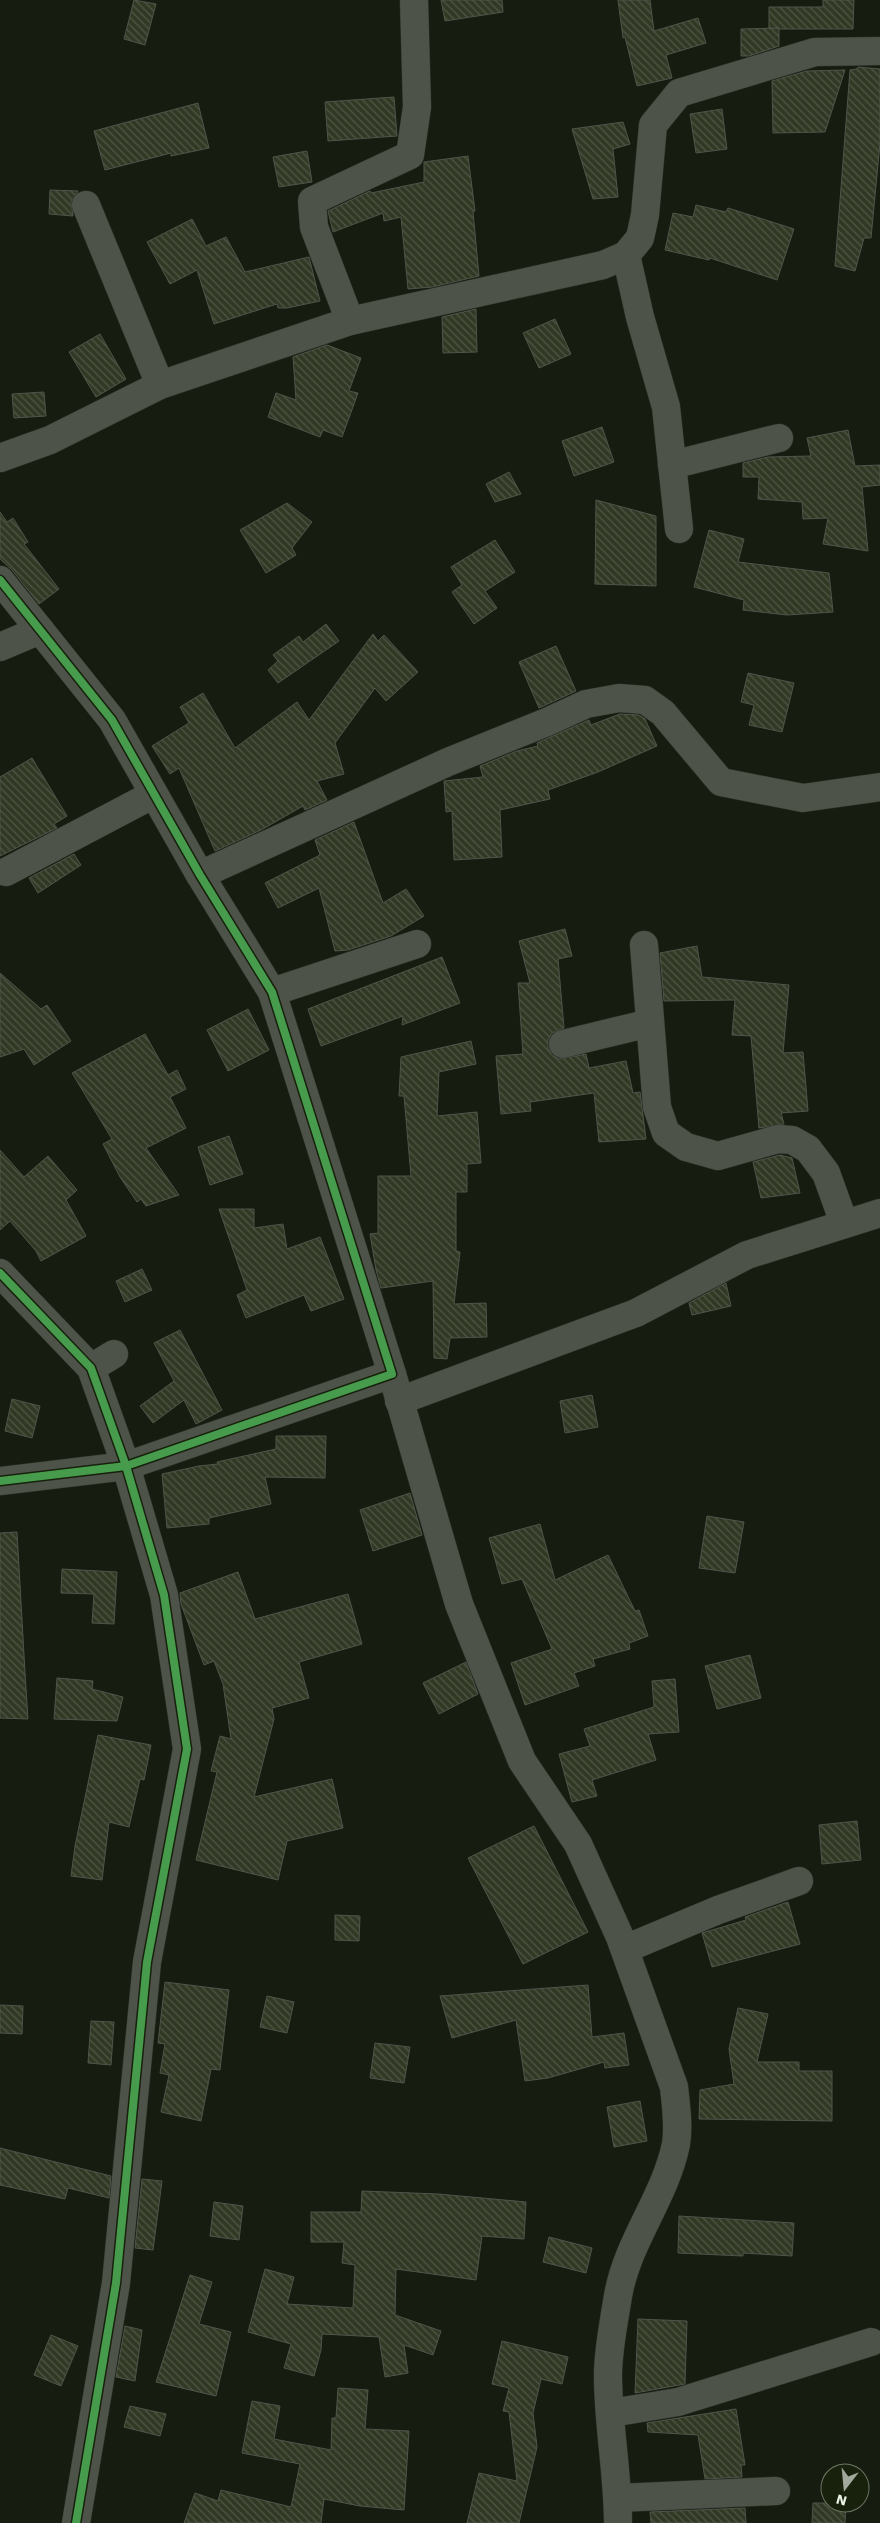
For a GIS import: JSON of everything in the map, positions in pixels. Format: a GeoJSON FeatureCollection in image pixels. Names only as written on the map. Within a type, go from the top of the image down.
{"type":"FeatureCollection","features":[{"type":"Feature","properties":{"kind":"street"},"geometry":{"type":"LineString","coordinates":[[350,321],[314,227],[312,201],[354,184],[410,155],[418,107],[414,0]]}},
{"type":"Feature","properties":{"kind":"street"},"geometry":{"type":"LineString","coordinates":[[0,458],[50,440],[160,385],[350,321],[602,265],[626,255],[640,238],[645,215],[653,125],[679,93],[815,52],[880,51]]}},
{"type":"Feature","properties":{"kind":"street"},"geometry":{"type":"LineString","coordinates":[[86,205],[160,385]]}},
{"type":"Feature","properties":{"kind":"street"},"geometry":{"type":"LineString","coordinates":[[626,255],[640,317],[666,407],[678,528]]}},
{"type":"Feature","properties":{"kind":"street"},"geometry":{"type":"LineString","coordinates":[[672,465],[779,438]]}},
{"type":"Feature","properties":{"kind":"street"},"geometry":{"type":"LineString","coordinates":[[0,580],[112,720],[200,875],[272,992],[392,1374],[459,1604],[522,1761],[578,1844],[625,1949],[671,2079],[677,2112],[676,2143],[669,2166],[629,2256],[618,2294],[608,2374],[618,2511],[776,2492]]}},
{"type":"Feature","properties":{"kind":"street"},"geometry":{"type":"LineString","coordinates":[[0,648],[40,630]]}},
{"type":"Feature","properties":{"kind":"street"},"geometry":{"type":"LineString","coordinates":[[200,875],[448,762],[586,704],[619,698],[645,700],[663,713],[720,782],[803,798],[880,787]]}},
{"type":"Feature","properties":{"kind":"street"},"geometry":{"type":"LineString","coordinates":[[6,872],[154,794]]}},
{"type":"Feature","properties":{"kind":"street"},"geometry":{"type":"LineString","coordinates":[[272,992],[416,944]]}},
{"type":"Feature","properties":{"kind":"street"},"geometry":{"type":"LineString","coordinates":[[644,945],[656,1107],[666,1133],[686,1147],[718,1156],[778,1138],[792,1140],[808,1149],[826,1173],[844,1223]]}},
{"type":"Feature","properties":{"kind":"street"},"geometry":{"type":"LineString","coordinates":[[563,1044],[650,1023]]}},
{"type":"Feature","properties":{"kind":"street"},"geometry":{"type":"LineString","coordinates":[[399,1401],[636,1313],[747,1255],[880,1213]]}},
{"type":"Feature","properties":{"kind":"street"},"geometry":{"type":"LineString","coordinates":[[0,1273],[102,1361],[126,1466],[164,1595],[187,1749],[148,1962],[116,2283],[76,2523]]}},
{"type":"Feature","properties":{"kind":"street"},"geometry":{"type":"LineString","coordinates":[[0,1482],[126,1466],[392,1374]]}},
{"type":"Feature","properties":{"kind":"street"},"geometry":{"type":"LineString","coordinates":[[625,1949],[718,1910],[799,1881]]}},
{"type":"Feature","properties":{"kind":"street"},"geometry":{"type":"LineString","coordinates":[[611,2413],[678,2402],[871,2342]]}},
{"type":"Feature","properties":{"kind":"building"},"geometry":{"type":"Polygon","coordinates":[[[134,0],[156,4],[145,45],[124,39],[134,0]]]}},
{"type":"Feature","properties":{"kind":"building"},"geometry":{"type":"Polygon","coordinates":[[[441,0],[502,0],[503,12],[445,21],[441,0]]]}},
{"type":"Feature","properties":{"kind":"building"},"geometry":{"type":"Polygon","coordinates":[[[618,0],[650,0],[654,31],[698,18],[706,43],[666,55],[672,78],[637,86],[625,37],[623,38],[618,0]]]}},
{"type":"Feature","properties":{"kind":"building"},"geometry":{"type":"Polygon","coordinates":[[[823,0],[854,0],[853,29],[769,29],[769,7],[823,7],[823,0]]]}},
{"type":"Feature","properties":{"kind":"building"},"geometry":{"type":"Polygon","coordinates":[[[779,28],[779,46],[749,56],[741,56],[741,29],[779,28]]]}},
{"type":"Feature","properties":{"kind":"building"},"geometry":{"type":"Polygon","coordinates":[[[858,67],[880,69],[880,143],[871,238],[864,238],[855,271],[835,266],[850,70],[857,69],[858,67]]]}},
{"type":"Feature","properties":{"kind":"building"},"geometry":{"type":"Polygon","coordinates":[[[845,70],[825,132],[773,133],[772,81],[807,71],[845,70]]]}},
{"type":"Feature","properties":{"kind":"building"},"geometry":{"type":"Polygon","coordinates":[[[394,97],[397,136],[328,141],[325,102],[394,97]]]}},
{"type":"Feature","properties":{"kind":"building"},"geometry":{"type":"Polygon","coordinates":[[[198,103],[209,148],[171,156],[171,153],[105,170],[94,131],[198,103]]]}},
{"type":"Feature","properties":{"kind":"building"},"geometry":{"type":"Polygon","coordinates":[[[722,109],[727,149],[696,153],[690,114],[722,109]]]}},
{"type":"Feature","properties":{"kind":"building"},"geometry":{"type":"Polygon","coordinates":[[[623,122],[630,144],[613,149],[618,197],[593,199],[572,129],[623,122]]]}},
{"type":"Feature","properties":{"kind":"building"},"geometry":{"type":"Polygon","coordinates":[[[307,151],[312,182],[279,187],[273,157],[307,151]]]}},
{"type":"Feature","properties":{"kind":"building"},"geometry":{"type":"Polygon","coordinates":[[[468,156],[475,211],[473,212],[479,276],[432,287],[408,289],[401,217],[384,221],[383,213],[333,232],[328,211],[370,191],[371,193],[424,182],[424,162],[468,156]]]}},
{"type":"Feature","properties":{"kind":"building"},"geometry":{"type":"Polygon","coordinates":[[[50,190],[78,191],[71,202],[73,216],[49,214],[50,190]]]}},
{"type":"Feature","properties":{"kind":"building"},"geometry":{"type":"Polygon","coordinates":[[[696,205],[726,212],[728,208],[794,229],[777,280],[710,258],[709,260],[665,250],[673,213],[693,217],[696,205]]]}},
{"type":"Feature","properties":{"kind":"building"},"geometry":{"type":"Polygon","coordinates":[[[192,219],[206,246],[226,237],[245,272],[309,257],[320,301],[287,308],[278,308],[277,304],[214,324],[197,270],[170,284],[147,242],[192,219]]]}},
{"type":"Feature","properties":{"kind":"building"},"geometry":{"type":"Polygon","coordinates":[[[476,309],[477,352],[443,353],[442,317],[476,309]]]}},
{"type":"Feature","properties":{"kind":"building"},"geometry":{"type":"Polygon","coordinates":[[[555,319],[571,354],[539,368],[523,333],[555,319]]]}},
{"type":"Feature","properties":{"kind":"building"},"geometry":{"type":"Polygon","coordinates":[[[100,334],[126,379],[96,397],[69,352],[100,334]]]}},
{"type":"Feature","properties":{"kind":"building"},"geometry":{"type":"Polygon","coordinates":[[[327,345],[361,358],[349,391],[358,393],[342,437],[323,430],[320,437],[268,417],[276,393],[296,400],[293,357],[327,345]]]}},
{"type":"Feature","properties":{"kind":"building"},"geometry":{"type":"Polygon","coordinates":[[[44,392],[46,416],[14,418],[12,394],[44,392]]]}},
{"type":"Feature","properties":{"kind":"building"},"geometry":{"type":"Polygon","coordinates":[[[602,427],[614,462],[574,476],[562,441],[602,427]]]}},
{"type":"Feature","properties":{"kind":"building"},"geometry":{"type":"Polygon","coordinates":[[[848,430],[855,466],[880,465],[880,485],[862,487],[868,551],[823,544],[828,518],[803,519],[802,502],[758,499],[759,477],[743,477],[743,463],[768,457],[811,456],[807,438],[848,430]]]}},
{"type":"Feature","properties":{"kind":"building"},"geometry":{"type":"Polygon","coordinates":[[[509,472],[521,494],[495,502],[486,484],[509,472]]]}},
{"type":"Feature","properties":{"kind":"building"},"geometry":{"type":"Polygon","coordinates":[[[596,500],[656,516],[656,586],[595,584],[596,500]]]}},
{"type":"Feature","properties":{"kind":"building"},"geometry":{"type":"Polygon","coordinates":[[[287,503],[312,522],[292,548],[296,555],[266,573],[240,530],[287,503]]]}},
{"type":"Feature","properties":{"kind":"building"},"geometry":{"type":"Polygon","coordinates":[[[0,512],[7,522],[13,518],[28,542],[24,544],[59,589],[39,604],[12,570],[0,559],[0,512]]]}},
{"type":"Feature","properties":{"kind":"building"},"geometry":{"type":"Polygon","coordinates":[[[709,530],[744,539],[738,562],[829,573],[833,612],[787,615],[743,610],[744,600],[694,587],[709,530]]]}},
{"type":"Feature","properties":{"kind":"building"},"geometry":{"type":"Polygon","coordinates":[[[495,540],[515,572],[485,591],[497,608],[474,624],[452,592],[462,585],[451,567],[495,540]]]}},
{"type":"Feature","properties":{"kind":"building"},"geometry":{"type":"Polygon","coordinates":[[[326,624],[339,641],[278,683],[268,670],[278,661],[273,655],[299,636],[303,642],[326,624]]]}},
{"type":"Feature","properties":{"kind":"building"},"geometry":{"type":"Polygon","coordinates":[[[373,634],[378,641],[384,635],[418,672],[386,701],[375,688],[335,743],[344,774],[317,781],[327,800],[305,810],[303,806],[261,830],[215,851],[179,768],[170,774],[152,746],[189,723],[180,707],[203,693],[235,748],[297,702],[309,720],[373,634]]]}},
{"type":"Feature","properties":{"kind":"building"},"geometry":{"type":"Polygon","coordinates":[[[556,646],[576,691],[539,708],[519,662],[556,646]]]}},
{"type":"Feature","properties":{"kind":"building"},"geometry":{"type":"Polygon","coordinates":[[[748,673],[794,683],[782,732],[749,725],[754,705],[741,702],[748,673]]]}},
{"type":"Feature","properties":{"kind":"building"},"geometry":{"type":"Polygon","coordinates":[[[620,714],[639,715],[645,719],[657,746],[598,772],[548,790],[550,799],[500,810],[502,857],[454,860],[452,811],[446,812],[444,781],[483,777],[480,766],[517,751],[538,746],[537,743],[589,720],[591,725],[620,714]]]}},
{"type":"Feature","properties":{"kind":"building"},"geometry":{"type":"Polygon","coordinates":[[[32,758],[67,816],[54,824],[57,828],[0,856],[0,777],[32,758]]]}},
{"type":"Feature","properties":{"kind":"building"},"geometry":{"type":"Polygon","coordinates":[[[354,822],[383,903],[406,889],[424,916],[391,936],[348,950],[335,951],[319,888],[278,908],[265,883],[320,855],[315,840],[354,822]]]}},
{"type":"Feature","properties":{"kind":"building"},"geometry":{"type":"Polygon","coordinates":[[[74,854],[81,865],[38,893],[29,878],[74,854]]]}},
{"type":"Feature","properties":{"kind":"building"},"geometry":{"type":"Polygon","coordinates":[[[565,929],[572,956],[558,959],[564,1028],[552,1033],[548,1040],[548,1048],[552,1055],[559,1059],[586,1054],[589,1068],[626,1061],[633,1093],[640,1092],[646,1139],[599,1142],[594,1093],[530,1102],[531,1111],[501,1114],[496,1056],[523,1054],[518,983],[530,983],[519,941],[565,929]]]}},
{"type":"Feature","properties":{"kind":"building"},"geometry":{"type":"Polygon","coordinates":[[[697,946],[702,977],[789,985],[783,1053],[803,1052],[808,1111],[781,1113],[784,1124],[759,1128],[751,1036],[732,1035],[735,1000],[664,1001],[660,953],[697,946]]]}},
{"type":"Feature","properties":{"kind":"building"},"geometry":{"type":"Polygon","coordinates":[[[442,957],[460,1003],[402,1025],[403,1016],[321,1046],[308,1009],[442,957]]]}},
{"type":"Feature","properties":{"kind":"building"},"geometry":{"type":"Polygon","coordinates":[[[0,973],[41,1009],[47,1005],[71,1041],[34,1065],[24,1049],[0,1057],[0,973]]]}},
{"type":"Feature","properties":{"kind":"building"},"geometry":{"type":"Polygon","coordinates":[[[248,1009],[269,1050],[228,1071],[207,1030],[248,1009]]]}},
{"type":"Feature","properties":{"kind":"building"},"geometry":{"type":"Polygon","coordinates":[[[145,1034],[168,1075],[177,1070],[186,1089],[170,1097],[186,1128],[146,1148],[179,1195],[146,1206],[141,1199],[137,1202],[120,1177],[103,1144],[112,1139],[72,1073],[145,1034]]]}},
{"type":"Feature","properties":{"kind":"building"},"geometry":{"type":"Polygon","coordinates":[[[471,1041],[476,1064],[439,1072],[437,1116],[477,1112],[481,1163],[467,1164],[467,1192],[456,1192],[456,1251],[460,1252],[454,1304],[486,1303],[487,1337],[450,1338],[447,1359],[434,1358],[433,1281],[381,1288],[370,1234],[378,1233],[378,1176],[411,1176],[404,1096],[399,1096],[401,1057],[471,1041]]]}},
{"type":"Feature","properties":{"kind":"building"},"geometry":{"type":"Polygon","coordinates":[[[229,1136],[243,1174],[210,1185],[198,1147],[229,1136]]]}},
{"type":"Feature","properties":{"kind":"building"},"geometry":{"type":"Polygon","coordinates":[[[0,1150],[24,1177],[48,1156],[77,1190],[66,1200],[86,1236],[41,1261],[36,1251],[10,1221],[0,1230],[0,1150]]]}},
{"type":"Feature","properties":{"kind":"building"},"geometry":{"type":"Polygon","coordinates":[[[780,1155],[792,1158],[800,1193],[761,1198],[753,1162],[780,1155]]]}},
{"type":"Feature","properties":{"kind":"building"},"geometry":{"type":"Polygon","coordinates":[[[219,1209],[254,1209],[254,1228],[283,1224],[287,1249],[320,1237],[344,1299],[311,1311],[304,1295],[246,1318],[237,1295],[247,1290],[219,1209]]]}},
{"type":"Feature","properties":{"kind":"building"},"geometry":{"type":"Polygon","coordinates":[[[142,1269],[152,1290],[125,1302],[116,1281],[142,1269]]]}},
{"type":"Feature","properties":{"kind":"building"},"geometry":{"type":"Polygon","coordinates":[[[726,1283],[731,1306],[692,1315],[689,1303],[726,1283]]]}},
{"type":"Feature","properties":{"kind":"building"},"geometry":{"type":"Polygon","coordinates":[[[180,1330],[222,1410],[196,1424],[184,1400],[153,1423],[140,1406],[174,1381],[154,1343],[180,1330]]]}},
{"type":"Feature","properties":{"kind":"building"},"geometry":{"type":"Polygon","coordinates":[[[592,1395],[598,1427],[565,1433],[560,1401],[592,1395]]]}},
{"type":"Feature","properties":{"kind":"building"},"geometry":{"type":"Polygon","coordinates":[[[12,1399],[40,1406],[32,1438],[5,1431],[12,1399]]]}},
{"type":"Feature","properties":{"kind":"building"},"geometry":{"type":"Polygon","coordinates":[[[276,1436],[326,1436],[325,1478],[265,1477],[271,1504],[209,1518],[209,1524],[167,1528],[162,1474],[218,1464],[217,1462],[276,1449],[276,1436]]]}},
{"type":"Feature","properties":{"kind":"building"},"geometry":{"type":"Polygon","coordinates":[[[410,1493],[422,1535],[373,1551],[360,1510],[410,1493]]]}},
{"type":"Feature","properties":{"kind":"building"},"geometry":{"type":"Polygon","coordinates":[[[707,1516],[744,1522],[735,1573],[699,1568],[707,1516]]]}},
{"type":"Feature","properties":{"kind":"building"},"geometry":{"type":"Polygon","coordinates":[[[540,1524],[555,1580],[608,1555],[635,1611],[639,1610],[648,1636],[629,1643],[630,1649],[593,1659],[595,1666],[574,1673],[579,1686],[525,1705],[511,1663],[552,1649],[522,1579],[502,1584],[489,1538],[540,1524]]]}},
{"type":"Feature","properties":{"kind":"building"},"geometry":{"type":"Polygon","coordinates":[[[17,1532],[28,1719],[0,1718],[0,1533],[17,1532]]]}},
{"type":"Feature","properties":{"kind":"building"},"geometry":{"type":"Polygon","coordinates":[[[62,1569],[117,1572],[114,1624],[92,1623],[94,1594],[61,1593],[62,1569]]]}},
{"type":"Feature","properties":{"kind":"building"},"geometry":{"type":"Polygon","coordinates":[[[238,1572],[255,1619],[348,1594],[362,1644],[299,1662],[309,1698],[272,1708],[274,1719],[254,1797],[332,1779],[343,1828],[287,1841],[278,1880],[196,1860],[217,1772],[211,1771],[220,1736],[231,1739],[223,1684],[214,1661],[204,1665],[181,1604],[180,1593],[238,1572]]]}},
{"type":"Feature","properties":{"kind":"building"},"geometry":{"type":"Polygon","coordinates":[[[750,1655],[761,1698],[717,1709],[705,1666],[750,1655]]]}},
{"type":"Feature","properties":{"kind":"building"},"geometry":{"type":"Polygon","coordinates":[[[466,1662],[478,1694],[439,1714],[423,1683],[466,1662]]]}},
{"type":"Feature","properties":{"kind":"building"},"geometry":{"type":"Polygon","coordinates":[[[57,1678],[93,1681],[92,1689],[123,1697],[117,1721],[54,1719],[57,1678]]]}},
{"type":"Feature","properties":{"kind":"building"},"geometry":{"type":"Polygon","coordinates":[[[675,1679],[679,1732],[648,1734],[656,1760],[592,1780],[597,1796],[572,1802],[559,1754],[590,1746],[584,1729],[654,1707],[652,1681],[675,1679]]]}},
{"type":"Feature","properties":{"kind":"building"},"geometry":{"type":"Polygon","coordinates":[[[98,1735],[151,1745],[144,1780],[140,1779],[129,1827],[109,1822],[102,1880],[71,1876],[75,1846],[98,1735]]]}},
{"type":"Feature","properties":{"kind":"building"},"geometry":{"type":"Polygon","coordinates":[[[857,1821],[861,1860],[822,1864],[819,1825],[857,1821]]]}},
{"type":"Feature","properties":{"kind":"building"},"geometry":{"type":"Polygon","coordinates":[[[534,1826],[588,1932],[523,1964],[468,1858],[534,1826]]]}},
{"type":"Feature","properties":{"kind":"building"},"geometry":{"type":"Polygon","coordinates":[[[788,1902],[800,1944],[712,1967],[702,1933],[746,1920],[745,1917],[788,1902]]]}},
{"type":"Feature","properties":{"kind":"building"},"geometry":{"type":"Polygon","coordinates":[[[335,1915],[360,1916],[359,1941],[335,1940],[335,1915]]]}},
{"type":"Feature","properties":{"kind":"building"},"geometry":{"type":"Polygon","coordinates":[[[165,1982],[229,1990],[220,2070],[211,2069],[201,2121],[161,2112],[169,2075],[160,2073],[165,2044],[158,2043],[165,1982]]]}},
{"type":"Feature","properties":{"kind":"building"},"geometry":{"type":"Polygon","coordinates":[[[588,1985],[592,2037],[624,2033],[629,2065],[605,2068],[604,2062],[548,2078],[525,2081],[516,2020],[452,2038],[440,1996],[588,1985]]]}},
{"type":"Feature","properties":{"kind":"building"},"geometry":{"type":"Polygon","coordinates":[[[267,1996],[294,2002],[287,2033],[260,2027],[267,1996]]]}},
{"type":"Feature","properties":{"kind":"building"},"geometry":{"type":"Polygon","coordinates":[[[0,2005],[23,2006],[22,2034],[0,2033],[0,2005]]]}},
{"type":"Feature","properties":{"kind":"building"},"geometry":{"type":"Polygon","coordinates":[[[738,2008],[768,2014],[757,2062],[799,2062],[799,2071],[832,2071],[832,2121],[699,2119],[700,2090],[734,2084],[729,2049],[738,2008]]]}},
{"type":"Feature","properties":{"kind":"building"},"geometry":{"type":"Polygon","coordinates":[[[91,2021],[114,2022],[111,2065],[88,2063],[91,2021]]]}},
{"type":"Feature","properties":{"kind":"building"},"geometry":{"type":"Polygon","coordinates":[[[375,2043],[410,2047],[404,2083],[370,2078],[375,2043]]]}},
{"type":"Feature","properties":{"kind":"building"},"geometry":{"type":"Polygon","coordinates":[[[640,2101],[647,2141],[614,2147],[607,2107],[640,2101]]]}},
{"type":"Feature","properties":{"kind":"building"},"geometry":{"type":"Polygon","coordinates":[[[0,2148],[111,2176],[109,2198],[68,2188],[65,2199],[0,2185],[0,2148]]]}},
{"type":"Feature","properties":{"kind":"building"},"geometry":{"type":"Polygon","coordinates":[[[142,2179],[162,2181],[153,2250],[135,2248],[142,2179]]]}},
{"type":"Feature","properties":{"kind":"building"},"geometry":{"type":"Polygon","coordinates":[[[362,2191],[438,2194],[526,2202],[524,2239],[482,2236],[476,2280],[396,2269],[395,2315],[441,2331],[433,2355],[404,2345],[408,2373],[385,2377],[379,2337],[322,2334],[321,2350],[314,2376],[284,2368],[291,2344],[248,2332],[265,2269],[294,2277],[287,2304],[353,2308],[355,2265],[342,2263],[344,2242],[311,2242],[311,2212],[361,2212],[362,2191]]]}},
{"type":"Feature","properties":{"kind":"building"},"geometry":{"type":"Polygon","coordinates":[[[214,2202],[243,2206],[239,2240],[210,2236],[214,2202]]]}},
{"type":"Feature","properties":{"kind":"building"},"geometry":{"type":"Polygon","coordinates":[[[679,2216],[794,2223],[792,2256],[743,2253],[743,2256],[678,2253],[679,2216]]]}},
{"type":"Feature","properties":{"kind":"building"},"geometry":{"type":"Polygon","coordinates":[[[549,2237],[592,2248],[586,2273],[543,2262],[549,2237]]]}},
{"type":"Feature","properties":{"kind":"building"},"geometry":{"type":"Polygon","coordinates":[[[190,2275],[212,2282],[199,2324],[231,2332],[216,2396],[156,2382],[190,2275]]]}},
{"type":"Feature","properties":{"kind":"building"},"geometry":{"type":"Polygon","coordinates":[[[638,2319],[687,2321],[685,2384],[635,2393],[638,2319]]]}},
{"type":"Feature","properties":{"kind":"building"},"geometry":{"type":"Polygon","coordinates":[[[125,2326],[142,2330],[135,2381],[116,2377],[125,2326]]]}},
{"type":"Feature","properties":{"kind":"building"},"geometry":{"type":"Polygon","coordinates":[[[51,2335],[78,2346],[61,2386],[34,2375],[51,2335]]]}},
{"type":"Feature","properties":{"kind":"building"},"geometry":{"type":"Polygon","coordinates":[[[502,2341],[568,2357],[562,2384],[541,2379],[533,2413],[537,2447],[519,2523],[467,2523],[479,2473],[517,2481],[509,2412],[503,2411],[509,2388],[492,2384],[502,2341]]]}},
{"type":"Feature","properties":{"kind":"building"},"geometry":{"type":"Polygon","coordinates":[[[338,2388],[368,2390],[365,2429],[409,2431],[404,2510],[360,2506],[324,2499],[321,2523],[184,2523],[195,2493],[218,2501],[221,2490],[291,2507],[300,2464],[242,2453],[252,2401],[280,2406],[274,2439],[331,2450],[332,2418],[336,2418],[338,2388]]]}},
{"type":"Feature","properties":{"kind":"building"},"geometry":{"type":"Polygon","coordinates":[[[130,2406],[166,2414],[160,2436],[124,2427],[130,2406]]]}},
{"type":"Feature","properties":{"kind":"building"},"geometry":{"type":"Polygon","coordinates":[[[736,2409],[745,2465],[741,2465],[742,2477],[705,2479],[698,2435],[648,2432],[647,2423],[736,2409]]]}},
{"type":"Feature","properties":{"kind":"building"},"geometry":{"type":"Polygon","coordinates":[[[813,2503],[820,2503],[820,2513],[846,2513],[845,2523],[812,2523],[813,2503]]]}},
{"type":"Feature","properties":{"kind":"building"},"geometry":{"type":"Polygon","coordinates":[[[745,2508],[746,2523],[651,2523],[650,2512],[745,2508]]]}},
{"type":"Feature","properties":{"kind":"cycle path"},"geometry":{"type":"LineString","coordinates":[[0,580],[112,720],[200,875],[272,992],[392,1374],[126,1466],[0,1481]]}},
{"type":"Feature","properties":{"kind":"cycle path"},"geometry":{"type":"LineString","coordinates":[[0,1273],[91,1368],[126,1466],[164,1595],[187,1749],[147,1962],[116,2283],[76,2523]]}}]}
